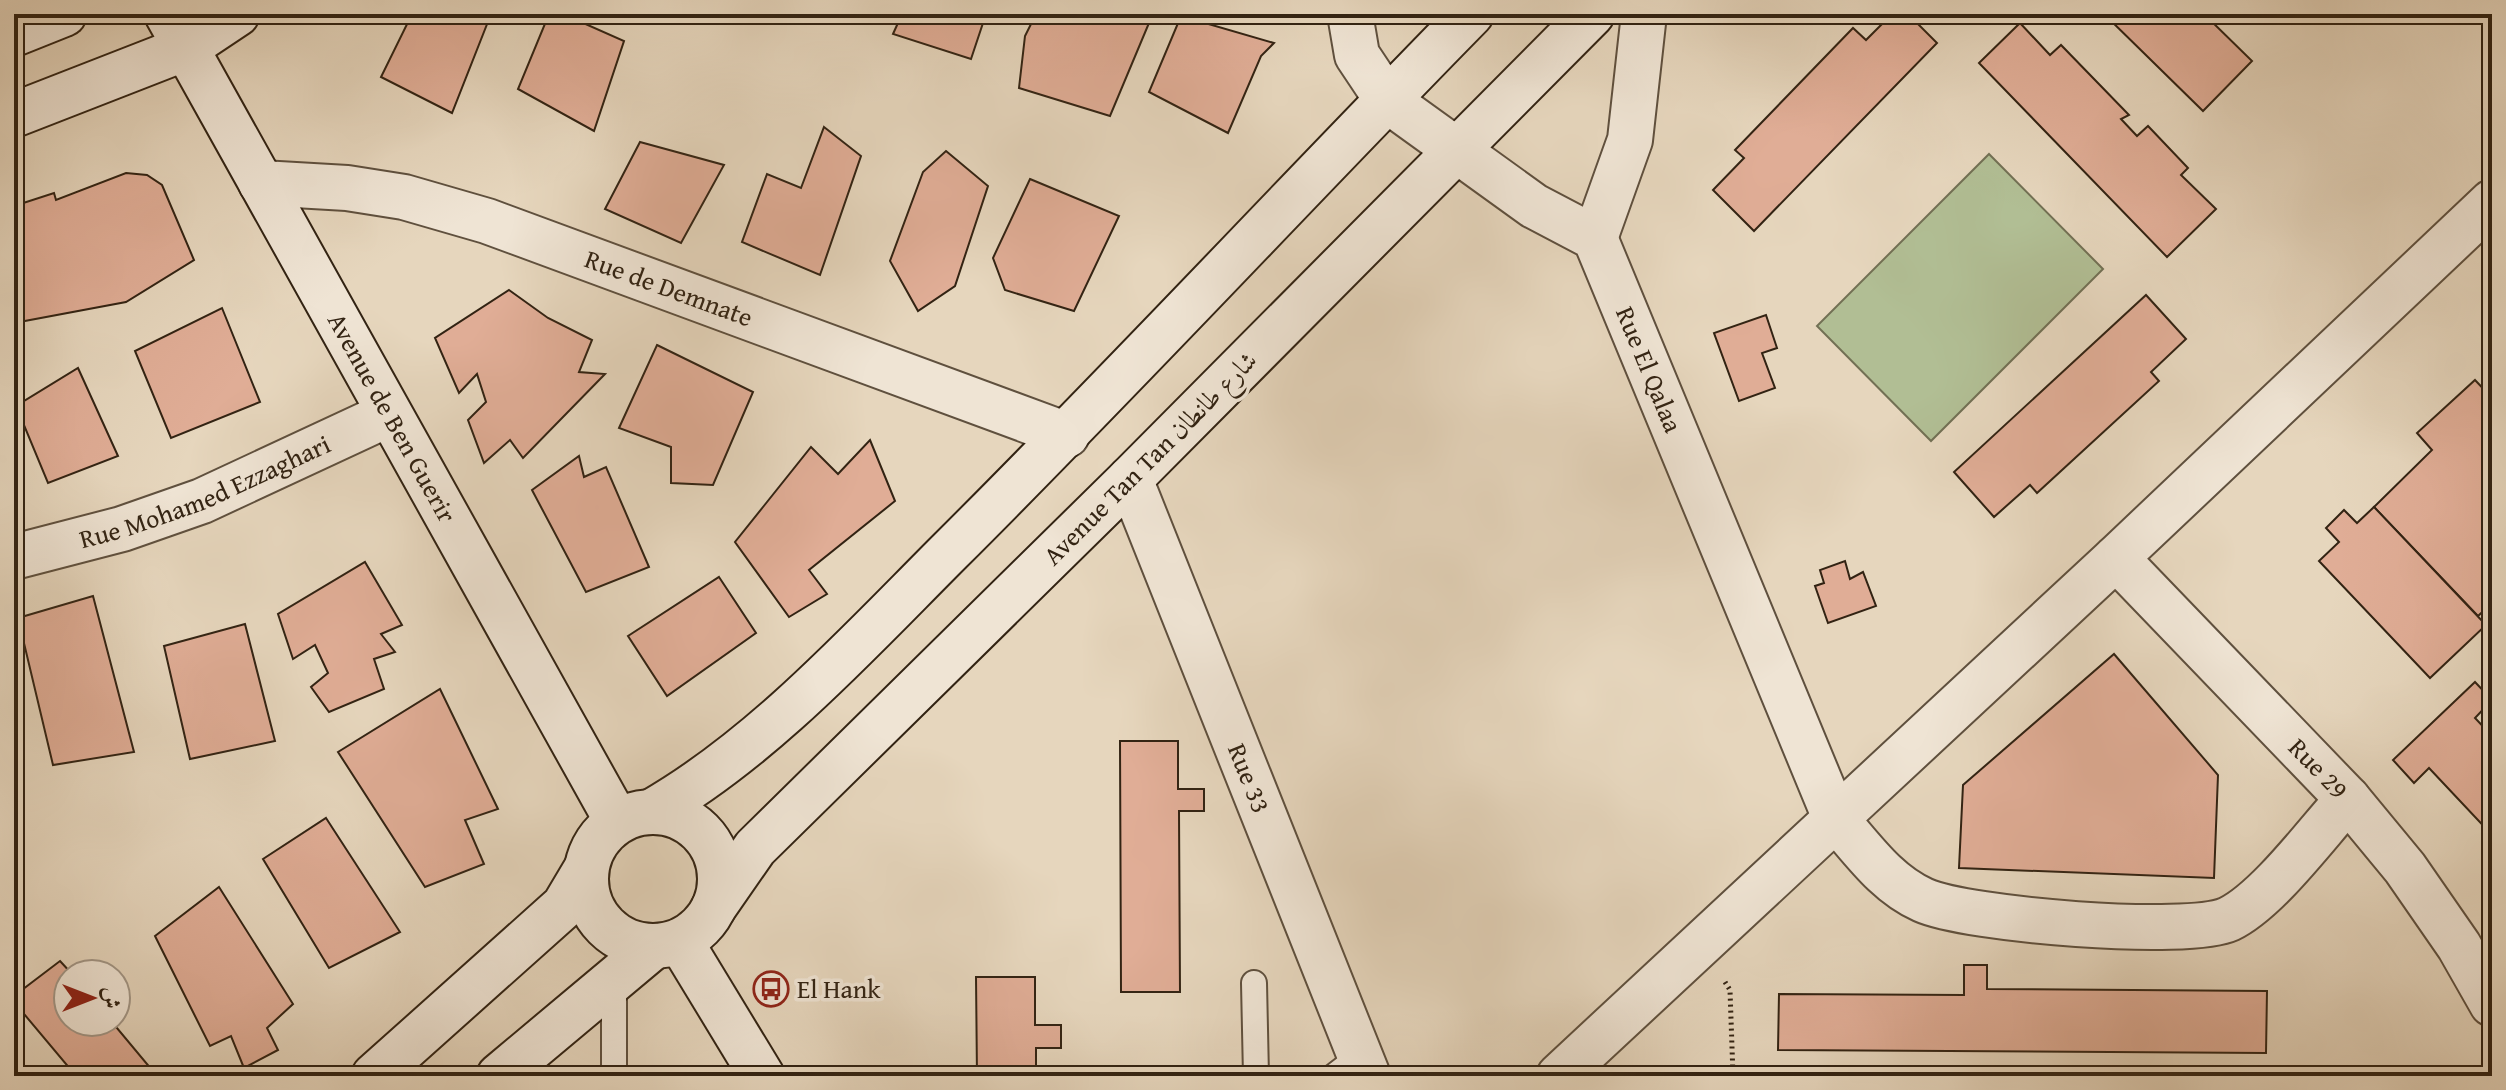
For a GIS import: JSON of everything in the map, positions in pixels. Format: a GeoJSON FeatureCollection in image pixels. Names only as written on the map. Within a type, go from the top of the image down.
{"type":"FeatureCollection","features":[{"type":"Feature","properties":{"kind":"street"},"geometry":{"type":"LineString","coordinates":[[14,34],[64,14]]}},
{"type":"Feature","properties":{"kind":"street"},"geometry":{"type":"LineString","coordinates":[[14,115],[176,31],[237,14]]}},
{"type":"Feature","properties":{"kind":"street"},"geometry":{"type":"LineString","coordinates":[[1350,14],[1357,55],[1387,100],[1534,206],[1595,238],[1630,140],[1644,14]]}},
{"type":"Feature","properties":{"kind":"street"},"geometry":{"type":"LineString","coordinates":[[374,1076],[564,906],[586,869],[592,850],[634,817],[726,762],[868,633],[1067,435],[1471,14]]}},
{"type":"Feature","properties":{"kind":"street","name":"Avenue Tan Tan شارع طانطان"},"geometry":{"type":"LineString","coordinates":[[714,907],[755,848],[1130,479],[1592,14]]}},
{"type":"Feature","properties":{"kind":"street","name":"Avenue de Ben Guerir"},"geometry":{"type":"LineString","coordinates":[[176,31],[389,414],[634,817]]}},
{"type":"Feature","properties":{"kind":"street","name":"Rue de Demnate"},"geometry":{"type":"LineString","coordinates":[[261,183],[347,188],[404,197],[487,221],[1067,435]]}},
{"type":"Feature","properties":{"kind":"street"},"geometry":{"type":"LineString","coordinates":[[1559,1076],[2116,558],[2492,202]]}},
{"type":"Feature","properties":{"kind":"street","name":"Rue El Qalaa"},"geometry":{"type":"LineString","coordinates":[[1595,238],[1835,818],[1891,880],[1922,900],[1959,912],[2047,923],[2194,926],[2233,917],[2263,894],[2348,799]]}},
{"type":"Feature","properties":{"kind":"street","name":"Rue Mohamed Ezzaghari"},"geometry":{"type":"LineString","coordinates":[[14,557],[122,529],[202,501],[389,414]]}},
{"type":"Feature","properties":{"kind":"street","name":"Rue 33"},"geometry":{"type":"LineString","coordinates":[[1130,479],[1354,1069]]}},
{"type":"Feature","properties":{"kind":"street","name":"Rue 29"},"geometry":{"type":"LineString","coordinates":[[2116,558],[2348,799],[2405,868],[2459,946],[2492,1004]]}},
{"type":"Feature","properties":{"kind":"street"},"geometry":{"type":"LineString","coordinates":[[499,1076],[614,977],[666,944],[694,933],[714,907],[720,884],[718,862],[708,841],[693,825],[673,815],[634,817]]}},
{"type":"Feature","properties":{"kind":"street"},"geometry":{"type":"LineString","coordinates":[[586,869],[586,892],[595,914],[610,932],[630,943],[666,944]]}},
{"type":"Feature","properties":{"kind":"street"},"geometry":{"type":"LineString","coordinates":[[666,944],[762,1076]]}},
{"type":"Feature","properties":{"kind":"lane"},"geometry":{"type":"LineString","coordinates":[[614,977],[614,1076]]}},
{"type":"Feature","properties":{"kind":"lane"},"geometry":{"type":"LineString","coordinates":[[1254,983],[1256,1076]]}},
{"type":"Feature","properties":{"kind":"path"},"geometry":{"type":"LineString","coordinates":[[1699,946],[1730,990],[1733,1076]]}},
{"type":"Feature","properties":{"kind":"green space"},"geometry":{"type":"Polygon","coordinates":[[[1989,154],[2103,269],[1931,441],[1817,326],[1989,154]]]}},
{"type":"Feature","properties":{"kind":"building"},"geometry":{"type":"Polygon","coordinates":[[[412,14],[491,14],[452,113],[381,77],[412,14]]]}},
{"type":"Feature","properties":{"kind":"building"},"geometry":{"type":"Polygon","coordinates":[[[549,14],[563,14],[624,41],[594,131],[518,89],[549,14]]]}},
{"type":"Feature","properties":{"kind":"building"},"geometry":{"type":"Polygon","coordinates":[[[902,14],[986,14],[971,59],[893,34],[902,14]]]}},
{"type":"Feature","properties":{"kind":"building"},"geometry":{"type":"Polygon","coordinates":[[[1036,14],[1144,14],[1149,23],[1110,116],[1019,88],[1025,36],[1036,14]]]}},
{"type":"Feature","properties":{"kind":"building"},"geometry":{"type":"Polygon","coordinates":[[[1892,14],[1908,14],[1937,43],[1754,231],[1713,190],[1744,158],[1735,150],[1853,28],[1866,40],[1892,14]]]}},
{"type":"Feature","properties":{"kind":"building"},"geometry":{"type":"Polygon","coordinates":[[[2104,14],[2204,14],[2252,61],[2203,111],[2104,14]]]}},
{"type":"Feature","properties":{"kind":"building"},"geometry":{"type":"Polygon","coordinates":[[[1181,16],[1274,43],[1261,56],[1228,133],[1149,92],[1181,16]]]}},
{"type":"Feature","properties":{"kind":"building"},"geometry":{"type":"Polygon","coordinates":[[[2020,23],[2050,55],[2061,45],[2129,115],[2121,119],[2137,136],[2148,126],[2188,168],[2181,175],[2216,209],[2167,257],[1979,63],[2020,23]]]}},
{"type":"Feature","properties":{"kind":"building"},"geometry":{"type":"Polygon","coordinates":[[[824,127],[861,156],[820,275],[742,242],[767,174],[801,188],[824,127]]]}},
{"type":"Feature","properties":{"kind":"building"},"geometry":{"type":"Polygon","coordinates":[[[640,142],[724,165],[681,243],[605,209],[640,142]]]}},
{"type":"Feature","properties":{"kind":"building"},"geometry":{"type":"Polygon","coordinates":[[[946,151],[988,186],[955,286],[918,311],[890,261],[923,172],[946,151]]]}},
{"type":"Feature","properties":{"kind":"building"},"geometry":{"type":"Polygon","coordinates":[[[126,173],[147,175],[162,185],[194,260],[126,302],[14,323],[14,206],[54,193],[56,200],[126,173]]]}},
{"type":"Feature","properties":{"kind":"building"},"geometry":{"type":"Polygon","coordinates":[[[1030,179],[1119,216],[1074,311],[1005,290],[993,258],[1030,179]]]}},
{"type":"Feature","properties":{"kind":"building"},"geometry":{"type":"Polygon","coordinates":[[[509,290],[548,318],[592,340],[579,372],[605,374],[523,458],[510,440],[484,463],[468,420],[486,402],[477,374],[459,393],[435,338],[509,290]]]}},
{"type":"Feature","properties":{"kind":"building"},"geometry":{"type":"Polygon","coordinates":[[[2146,295],[2186,339],[2151,372],[2159,381],[2037,493],[2030,485],[1994,517],[1954,472],[2146,295]]]}},
{"type":"Feature","properties":{"kind":"building"},"geometry":{"type":"Polygon","coordinates":[[[222,308],[260,402],[171,438],[135,351],[222,308]]]}},
{"type":"Feature","properties":{"kind":"building"},"geometry":{"type":"Polygon","coordinates":[[[1766,315],[1777,348],[1762,353],[1775,388],[1739,401],[1714,333],[1766,315]]]}},
{"type":"Feature","properties":{"kind":"building"},"geometry":{"type":"Polygon","coordinates":[[[657,345],[753,392],[713,485],[671,483],[671,447],[619,428],[657,345]]]}},
{"type":"Feature","properties":{"kind":"building"},"geometry":{"type":"Polygon","coordinates":[[[78,368],[118,456],[48,483],[16,406],[78,368]]]}},
{"type":"Feature","properties":{"kind":"building"},"geometry":{"type":"Polygon","coordinates":[[[2475,380],[2492,398],[2492,603],[2478,616],[2374,507],[2432,450],[2417,433],[2475,380]]]}},
{"type":"Feature","properties":{"kind":"building"},"geometry":{"type":"Polygon","coordinates":[[[870,440],[895,501],[809,570],[827,594],[789,617],[735,542],[811,447],[838,474],[870,440]]]}},
{"type":"Feature","properties":{"kind":"building"},"geometry":{"type":"Polygon","coordinates":[[[579,456],[584,477],[606,467],[649,567],[586,592],[532,490],[579,456]]]}},
{"type":"Feature","properties":{"kind":"building"},"geometry":{"type":"Polygon","coordinates":[[[2374,507],[2486,625],[2430,678],[2319,561],[2339,542],[2326,528],[2344,510],[2357,523],[2374,507]]]}},
{"type":"Feature","properties":{"kind":"building"},"geometry":{"type":"Polygon","coordinates":[[[1845,561],[1850,579],[1863,572],[1876,606],[1828,623],[1815,586],[1824,583],[1820,570],[1845,561]]]}},
{"type":"Feature","properties":{"kind":"building"},"geometry":{"type":"Polygon","coordinates":[[[365,562],[402,625],[381,634],[395,652],[374,659],[384,689],[329,712],[311,687],[328,673],[315,645],[293,659],[278,614],[365,562]]]}},
{"type":"Feature","properties":{"kind":"building"},"geometry":{"type":"Polygon","coordinates":[[[719,577],[756,633],[667,696],[628,636],[719,577]]]}},
{"type":"Feature","properties":{"kind":"building"},"geometry":{"type":"Polygon","coordinates":[[[93,596],[134,752],[53,765],[18,618],[93,596]]]}},
{"type":"Feature","properties":{"kind":"building"},"geometry":{"type":"Polygon","coordinates":[[[245,624],[275,741],[190,759],[164,646],[245,624]]]}},
{"type":"Feature","properties":{"kind":"building"},"geometry":{"type":"Polygon","coordinates":[[[2114,654],[2218,775],[2214,878],[1959,868],[1963,785],[2114,654]]]}},
{"type":"Feature","properties":{"kind":"building"},"geometry":{"type":"Polygon","coordinates":[[[2475,682],[2492,700],[2475,718],[2492,736],[2492,835],[2429,768],[2414,783],[2393,760],[2475,682]]]}},
{"type":"Feature","properties":{"kind":"building"},"geometry":{"type":"Polygon","coordinates":[[[440,689],[498,809],[465,820],[484,864],[425,887],[338,752],[440,689]]]}},
{"type":"Feature","properties":{"kind":"building"},"geometry":{"type":"Polygon","coordinates":[[[1120,741],[1178,741],[1178,789],[1204,789],[1204,811],[1179,811],[1180,992],[1121,992],[1120,741]]]}},
{"type":"Feature","properties":{"kind":"building"},"geometry":{"type":"Polygon","coordinates":[[[326,818],[400,932],[329,968],[263,859],[326,818]]]}},
{"type":"Feature","properties":{"kind":"building"},"geometry":{"type":"Polygon","coordinates":[[[219,887],[293,1004],[267,1028],[278,1050],[244,1068],[231,1036],[210,1046],[155,936],[219,887]]]}},
{"type":"Feature","properties":{"kind":"building"},"geometry":{"type":"Polygon","coordinates":[[[1964,965],[1987,965],[1987,989],[2267,991],[2266,1053],[1778,1050],[1779,994],[1964,995],[1964,965]]]}},
{"type":"Feature","properties":{"kind":"building"},"geometry":{"type":"Polygon","coordinates":[[[52,967],[52,1038],[125,1038],[157,1076],[76,1076],[14,1002],[14,996],[52,967]]]}},
{"type":"Feature","properties":{"kind":"building"},"geometry":{"type":"Polygon","coordinates":[[[976,977],[1035,977],[1035,1025],[1061,1025],[1061,1048],[1036,1048],[1036,1076],[977,1076],[976,977]]]}},
{"type":"Feature","properties":{"kind":"place","name":"El Hank"},"geometry":{"type":"Point","coordinates":[771,989]}}]}
